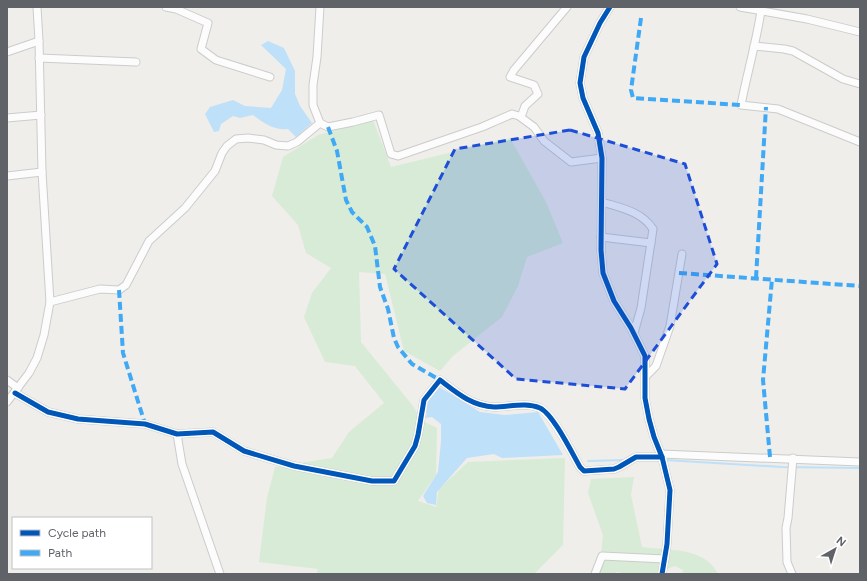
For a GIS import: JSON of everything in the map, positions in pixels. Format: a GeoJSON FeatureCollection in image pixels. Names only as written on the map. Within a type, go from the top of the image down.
{"type":"FeatureCollection","features":[{"type":"Feature","properties":{"kind":"street"},"geometry":{"type":"LineString","coordinates":[[7,402],[16,391],[37,358],[44,335],[50,302],[42,172],[37,7]]}},
{"type":"Feature","properties":{"kind":"street"},"geometry":{"type":"LineString","coordinates":[[166,7],[176,9],[208,23],[201,49],[216,60],[270,77]]}},
{"type":"Feature","properties":{"kind":"street"},"geometry":{"type":"LineString","coordinates":[[320,7],[317,57],[313,85],[313,105],[320,123],[328,127],[379,115],[391,154],[398,156],[482,128],[512,114],[521,117],[534,127],[544,141],[571,162],[602,158]]}},
{"type":"Feature","properties":{"kind":"street"},"geometry":{"type":"LineString","coordinates":[[521,117],[526,106],[538,94],[534,85],[510,76],[567,7]]}},
{"type":"Feature","properties":{"kind":"street"},"geometry":{"type":"LineString","coordinates":[[610,7],[600,23],[584,58],[580,83],[583,98],[598,133],[602,158],[601,250],[603,272],[614,301],[634,334],[645,356],[645,398],[649,419],[661,455],[670,490],[667,544],[662,574]]}},
{"type":"Feature","properties":{"kind":"street"},"geometry":{"type":"LineString","coordinates":[[740,7],[807,19],[860,32]]}},
{"type":"Feature","properties":{"kind":"street"},"geometry":{"type":"LineString","coordinates":[[761,11],[758,32],[741,105],[778,109],[860,142]]}},
{"type":"Feature","properties":{"kind":"street"},"geometry":{"type":"LineString","coordinates":[[7,52],[39,41]]}},
{"type":"Feature","properties":{"kind":"street"},"geometry":{"type":"LineString","coordinates":[[754,46],[793,51],[843,78],[860,84]]}},
{"type":"Feature","properties":{"kind":"street"},"geometry":{"type":"LineString","coordinates":[[39,58],[136,62]]}},
{"type":"Feature","properties":{"kind":"street"},"geometry":{"type":"LineString","coordinates":[[7,118],[41,115]]}},
{"type":"Feature","properties":{"kind":"street"},"geometry":{"type":"LineString","coordinates":[[50,302],[100,289],[119,290],[126,285],[149,241],[185,208],[215,171],[222,153],[227,146],[236,139],[248,138],[264,140],[276,146],[288,146],[297,142],[320,123]]}},
{"type":"Feature","properties":{"kind":"street"},"geometry":{"type":"LineString","coordinates":[[7,176],[42,172]]}},
{"type":"Feature","properties":{"kind":"street"},"geometry":{"type":"LineString","coordinates":[[602,202],[633,212],[648,221],[653,229],[641,308],[634,334]]}},
{"type":"Feature","properties":{"kind":"street"},"geometry":{"type":"LineString","coordinates":[[601,237],[651,243]]}},
{"type":"Feature","properties":{"kind":"street"},"geometry":{"type":"LineString","coordinates":[[646,376],[656,366],[670,326],[682,254]]}},
{"type":"Feature","properties":{"kind":"street"},"geometry":{"type":"LineString","coordinates":[[7,380],[16,391],[48,412],[78,419],[144,424],[177,434],[213,432],[244,451],[294,466],[372,481],[394,481],[415,446],[424,400],[440,380],[460,396],[478,404],[494,407],[526,405],[541,408],[555,423],[580,467],[584,470],[620,467],[636,457],[661,455],[793,458],[860,462]]}},
{"type":"Feature","properties":{"kind":"street"},"geometry":{"type":"LineString","coordinates":[[177,434],[182,464],[220,574]]}},
{"type":"Feature","properties":{"kind":"street"},"geometry":{"type":"LineString","coordinates":[[792,574],[788,562],[786,528],[793,458]]}},
{"type":"Feature","properties":{"kind":"street"},"geometry":{"type":"LineString","coordinates":[[594,574],[602,556],[665,559]]}},
{"type":"Feature","properties":{"kind":"highlighted area"},"geometry":{"type":"Polygon","coordinates":[[[570,130],[685,164],[717,264],[625,389],[516,379],[394,269],[455,149],[570,130]]]}},
{"type":"Feature","properties":{"kind":"green space"},"geometry":{"type":"Polygon","coordinates":[[[373,120],[391,167],[510,138],[546,202],[563,243],[527,257],[518,286],[502,317],[453,356],[440,371],[404,351],[385,274],[359,272],[361,342],[413,406],[421,420],[437,428],[436,475],[418,501],[436,507],[439,489],[468,462],[565,458],[563,545],[534,574],[317,574],[318,569],[259,562],[267,498],[275,467],[332,458],[349,432],[384,403],[355,366],[325,362],[304,317],[312,293],[331,268],[306,253],[298,225],[272,196],[283,157],[318,135],[373,120]]]}},
{"type":"Feature","properties":{"kind":"green space"},"geometry":{"type":"Polygon","coordinates":[[[634,477],[631,495],[642,547],[674,550],[695,554],[712,565],[718,574],[682,574],[683,570],[675,566],[652,574],[629,574],[616,572],[615,574],[599,574],[603,535],[588,493],[591,479],[634,477]]]}},
{"type":"Feature","properties":{"kind":"water"},"geometry":{"type":"Polygon","coordinates":[[[268,41],[284,48],[295,71],[295,94],[300,106],[312,123],[296,137],[288,129],[274,128],[253,115],[240,118],[233,116],[221,124],[219,131],[214,132],[205,114],[210,107],[233,100],[245,106],[271,108],[282,90],[286,69],[261,45],[268,41]]]}},
{"type":"Feature","properties":{"kind":"water"},"geometry":{"type":"Polygon","coordinates":[[[439,387],[480,412],[505,415],[538,412],[563,455],[502,458],[494,454],[467,458],[437,492],[436,505],[427,503],[423,496],[438,472],[441,424],[432,417],[426,418],[428,401],[439,387]]]}},
{"type":"Feature","properties":{"kind":"waterway"},"geometry":{"type":"LineString","coordinates":[[588,461],[625,460]]}},
{"type":"Feature","properties":{"kind":"waterway"},"geometry":{"type":"LineString","coordinates":[[665,460],[782,467],[860,468]]}},
{"type":"Feature","properties":{"kind":"marked path"},"geometry":{"type":"LineString","coordinates":[[641,18],[631,90],[633,98],[741,105]]}},
{"type":"Feature","properties":{"kind":"marked path"},"geometry":{"type":"LineString","coordinates":[[756,278],[766,107]]}},
{"type":"Feature","properties":{"kind":"marked path"},"geometry":{"type":"LineString","coordinates":[[328,127],[337,151],[346,200],[352,212],[367,227],[375,246],[380,287],[388,309],[394,338],[398,347],[412,364],[440,380]]}},
{"type":"Feature","properties":{"kind":"marked path"},"geometry":{"type":"LineString","coordinates":[[679,273],[860,286]]}},
{"type":"Feature","properties":{"kind":"marked path"},"geometry":{"type":"LineString","coordinates":[[770,457],[763,380],[772,279]]}},
{"type":"Feature","properties":{"kind":"marked path"},"geometry":{"type":"LineString","coordinates":[[119,290],[123,353],[145,424]]}},
{"type":"Feature","properties":{"kind":"cycle path"},"geometry":{"type":"LineString","coordinates":[[610,7],[600,23],[584,57],[580,83],[583,98],[598,133],[602,158],[601,250],[603,273],[614,301],[631,328],[645,356],[645,398],[649,419],[662,457],[670,490],[667,544],[662,574]]}},
{"type":"Feature","properties":{"kind":"cycle path"},"geometry":{"type":"LineString","coordinates":[[15,393],[48,412],[78,419],[145,424],[177,434],[213,432],[244,451],[294,466],[372,481],[394,481],[415,446],[424,400],[440,380],[465,398],[486,406],[529,405],[540,408],[551,418],[580,467],[584,471],[614,469],[636,457],[662,457]]}}]}
